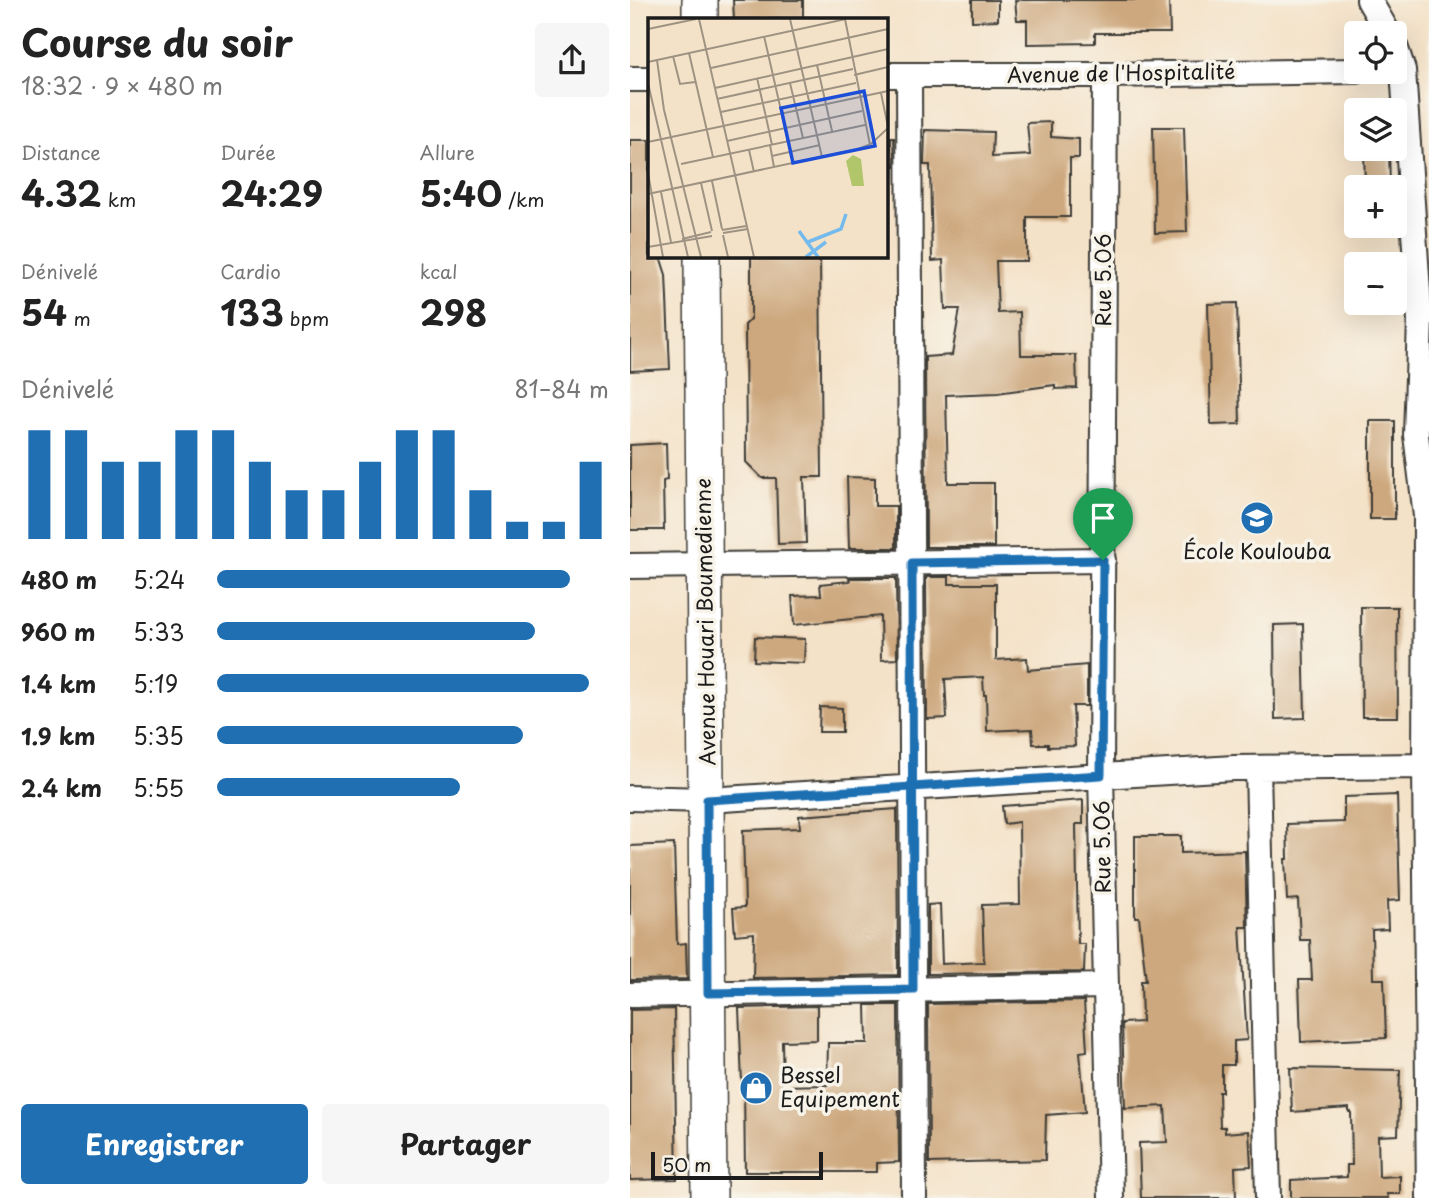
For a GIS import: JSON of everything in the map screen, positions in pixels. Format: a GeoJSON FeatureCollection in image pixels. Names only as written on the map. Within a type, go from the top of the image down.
{"type":"FeatureCollection","features":[{"type":"Feature","properties":{"kind":"main road"},"geometry":{"type":"LineString","coordinates":[[700,0],[700,18]]}},
{"type":"Feature","properties":{"kind":"main road","name":"Avenue Houari Boumedienne"},"geometry":{"type":"LineString","coordinates":[[702,257],[709,1198]]}},
{"type":"Feature","properties":{"kind":"street"},"geometry":{"type":"LineString","coordinates":[[1369,0],[1381,21]]}},
{"type":"Feature","properties":{"kind":"street","name":"Avenue de l'Hospitalité"},"geometry":{"type":"LineString","coordinates":[[897,75],[1344,71]]}},
{"type":"Feature","properties":{"kind":"street"},"geometry":{"type":"LineString","coordinates":[[897,75],[912,563],[914,1198]]}},
{"type":"Feature","properties":{"kind":"street","name":"Rue 5.06"},"geometry":{"type":"LineString","coordinates":[[1105,75],[1101,775],[1111,1198]]}},
{"type":"Feature","properties":{"kind":"street"},"geometry":{"type":"LineString","coordinates":[[630,79],[648,79]]}},
{"type":"Feature","properties":{"kind":"street"},"geometry":{"type":"LineString","coordinates":[[1400,84],[1420,321],[1416,435],[1426,516],[1429,1198]]}},
{"type":"Feature","properties":{"kind":"street"},"geometry":{"type":"LineString","coordinates":[[630,566],[1103,560]]}},
{"type":"Feature","properties":{"kind":"street"},"geometry":{"type":"LineString","coordinates":[[630,798],[707,800],[1101,775],[1258,768],[1425,766]]}},
{"type":"Feature","properties":{"kind":"street"},"geometry":{"type":"LineString","coordinates":[[1258,768],[1268,1198]]}},
{"type":"Feature","properties":{"kind":"street"},"geometry":{"type":"LineString","coordinates":[[630,995],[1106,986]]}},
{"type":"Feature","properties":{"kind":"building"},"geometry":{"type":"Polygon","coordinates":[[[733,0],[803,0],[803,18],[734,18],[733,0]]]}},
{"type":"Feature","properties":{"kind":"building"},"geometry":{"type":"Polygon","coordinates":[[[972,0],[998,0],[998,20],[972,21],[972,0]]]}},
{"type":"Feature","properties":{"kind":"building"},"geometry":{"type":"Polygon","coordinates":[[[1015,0],[1169,0],[1170,33],[1095,33],[1095,43],[1027,44],[1027,20],[1017,20],[1015,0]]]}},
{"type":"Feature","properties":{"kind":"building"},"geometry":{"type":"Polygon","coordinates":[[[1051,122],[1051,137],[1079,139],[1079,158],[1070,158],[1070,217],[1027,217],[1027,261],[996,261],[998,313],[1020,312],[1021,355],[1076,355],[1077,388],[1055,389],[1055,385],[997,393],[946,395],[948,483],[994,483],[994,547],[926,547],[925,357],[952,355],[960,309],[945,309],[943,260],[932,261],[930,165],[924,165],[925,130],[993,132],[992,157],[1030,155],[1027,123],[1051,122]]]}},
{"type":"Feature","properties":{"kind":"building"},"geometry":{"type":"Polygon","coordinates":[[[1153,127],[1184,127],[1187,232],[1155,233],[1153,127]]]}},
{"type":"Feature","properties":{"kind":"building"},"geometry":{"type":"Polygon","coordinates":[[[891,137],[894,137],[895,166],[891,166],[891,137]]]}},
{"type":"Feature","properties":{"kind":"building"},"geometry":{"type":"Polygon","coordinates":[[[630,140],[648,140],[648,257],[660,257],[666,275],[670,369],[630,371],[630,140]]]}},
{"type":"Feature","properties":{"kind":"building"},"geometry":{"type":"Polygon","coordinates":[[[1364,161],[1389,161],[1390,175],[1365,175],[1364,161]]]}},
{"type":"Feature","properties":{"kind":"building"},"geometry":{"type":"Polygon","coordinates":[[[751,257],[820,257],[822,477],[804,477],[806,543],[778,544],[776,478],[762,478],[746,462],[745,325],[751,319],[751,257]]]}},
{"type":"Feature","properties":{"kind":"building"},"geometry":{"type":"Polygon","coordinates":[[[1237,303],[1240,424],[1211,425],[1208,304],[1237,303]]]}},
{"type":"Feature","properties":{"kind":"building"},"geometry":{"type":"Polygon","coordinates":[[[1370,421],[1395,421],[1395,519],[1370,519],[1370,421]]]}},
{"type":"Feature","properties":{"kind":"building"},"geometry":{"type":"Polygon","coordinates":[[[666,443],[667,480],[663,481],[664,530],[630,530],[630,445],[666,443]]]}},
{"type":"Feature","properties":{"kind":"building"},"geometry":{"type":"Polygon","coordinates":[[[847,477],[875,478],[875,506],[896,506],[896,548],[849,548],[847,477]]]}},
{"type":"Feature","properties":{"kind":"building"},"geometry":{"type":"Polygon","coordinates":[[[926,577],[949,577],[949,584],[996,584],[996,660],[1027,658],[1028,670],[1087,665],[1087,706],[1073,706],[1075,746],[1048,747],[1048,744],[1033,744],[1032,729],[987,731],[983,677],[945,679],[947,718],[927,719],[926,577]]]}},
{"type":"Feature","properties":{"kind":"building"},"geometry":{"type":"Polygon","coordinates":[[[849,578],[896,578],[897,659],[881,660],[880,616],[794,625],[792,596],[821,595],[820,584],[850,581],[849,578]]]}},
{"type":"Feature","properties":{"kind":"building"},"geometry":{"type":"Polygon","coordinates":[[[1361,607],[1397,607],[1398,717],[1362,717],[1361,607]]]}},
{"type":"Feature","properties":{"kind":"building"},"geometry":{"type":"Polygon","coordinates":[[[1303,624],[1305,718],[1275,719],[1274,625],[1303,624]]]}},
{"type":"Feature","properties":{"kind":"building"},"geometry":{"type":"Polygon","coordinates":[[[755,637],[805,639],[804,663],[754,661],[755,637]]]}},
{"type":"Feature","properties":{"kind":"building"},"geometry":{"type":"Polygon","coordinates":[[[820,707],[842,708],[842,732],[819,732],[820,707]]]}},
{"type":"Feature","properties":{"kind":"building"},"geometry":{"type":"Polygon","coordinates":[[[1397,795],[1400,900],[1387,901],[1388,929],[1372,930],[1373,979],[1384,979],[1386,1038],[1301,1042],[1299,980],[1312,980],[1310,940],[1300,940],[1298,899],[1287,900],[1287,824],[1344,822],[1344,797],[1397,795]]]}},
{"type":"Feature","properties":{"kind":"building"},"geometry":{"type":"Polygon","coordinates":[[[1083,800],[1083,824],[1076,824],[1078,944],[1085,944],[1084,972],[928,974],[928,905],[940,904],[942,964],[984,962],[982,905],[1020,904],[1019,822],[1004,824],[1002,806],[1083,800]]]}},
{"type":"Feature","properties":{"kind":"building"},"geometry":{"type":"Polygon","coordinates":[[[897,809],[898,975],[753,978],[754,933],[735,935],[733,908],[745,907],[743,830],[800,828],[799,816],[897,809]]]}},
{"type":"Feature","properties":{"kind":"building"},"geometry":{"type":"Polygon","coordinates":[[[1135,836],[1181,836],[1181,853],[1245,851],[1247,927],[1240,927],[1247,1040],[1234,1041],[1234,1065],[1222,1065],[1222,1092],[1219,1092],[1220,1127],[1225,1127],[1225,1133],[1249,1131],[1251,1166],[1235,1167],[1236,1198],[1141,1198],[1139,1143],[1167,1142],[1165,1106],[1125,1108],[1122,1023],[1142,1022],[1141,981],[1146,981],[1139,917],[1135,917],[1135,836]]]}},
{"type":"Feature","properties":{"kind":"building"},"geometry":{"type":"Polygon","coordinates":[[[674,844],[677,944],[686,943],[687,979],[630,980],[630,846],[674,844]]]}},
{"type":"Feature","properties":{"kind":"building"},"geometry":{"type":"Polygon","coordinates":[[[1084,1001],[1087,1051],[1080,1052],[1085,1112],[1046,1115],[1045,1160],[929,1163],[928,1004],[1084,1001]]]}},
{"type":"Feature","properties":{"kind":"building"},"geometry":{"type":"Polygon","coordinates":[[[866,1005],[898,1005],[899,1162],[877,1163],[877,1172],[745,1172],[744,1083],[739,1008],[817,1006],[817,1040],[782,1041],[783,1086],[827,1085],[828,1043],[867,1043],[866,1005]]]}},
{"type":"Feature","properties":{"kind":"building"},"geometry":{"type":"Polygon","coordinates":[[[674,1009],[677,1179],[630,1180],[630,1010],[674,1009]]]}},
{"type":"Feature","properties":{"kind":"building"},"geometry":{"type":"Polygon","coordinates":[[[1290,1068],[1400,1070],[1398,1135],[1378,1136],[1379,1177],[1400,1176],[1400,1194],[1387,1194],[1388,1198],[1291,1198],[1291,1180],[1347,1177],[1347,1165],[1352,1165],[1349,1108],[1292,1112],[1290,1068]]]}},
{"type":"Feature","properties":{"kind":"place","name":"École Koulouba"},"geometry":{"type":"Point","coordinates":[1257,518]}},
{"type":"Feature","properties":{"kind":"place","name":"Bessel Equipement"},"geometry":{"type":"Point","coordinates":[756,1088]}},
{"type":"Feature","properties":{"kind":"route"},"geometry":{"type":"LineString","coordinates":[[1103,560],[912,563],[912,786],[913,990],[708,993],[707,800],[912,786],[1101,775],[1103,560]]}}]}
